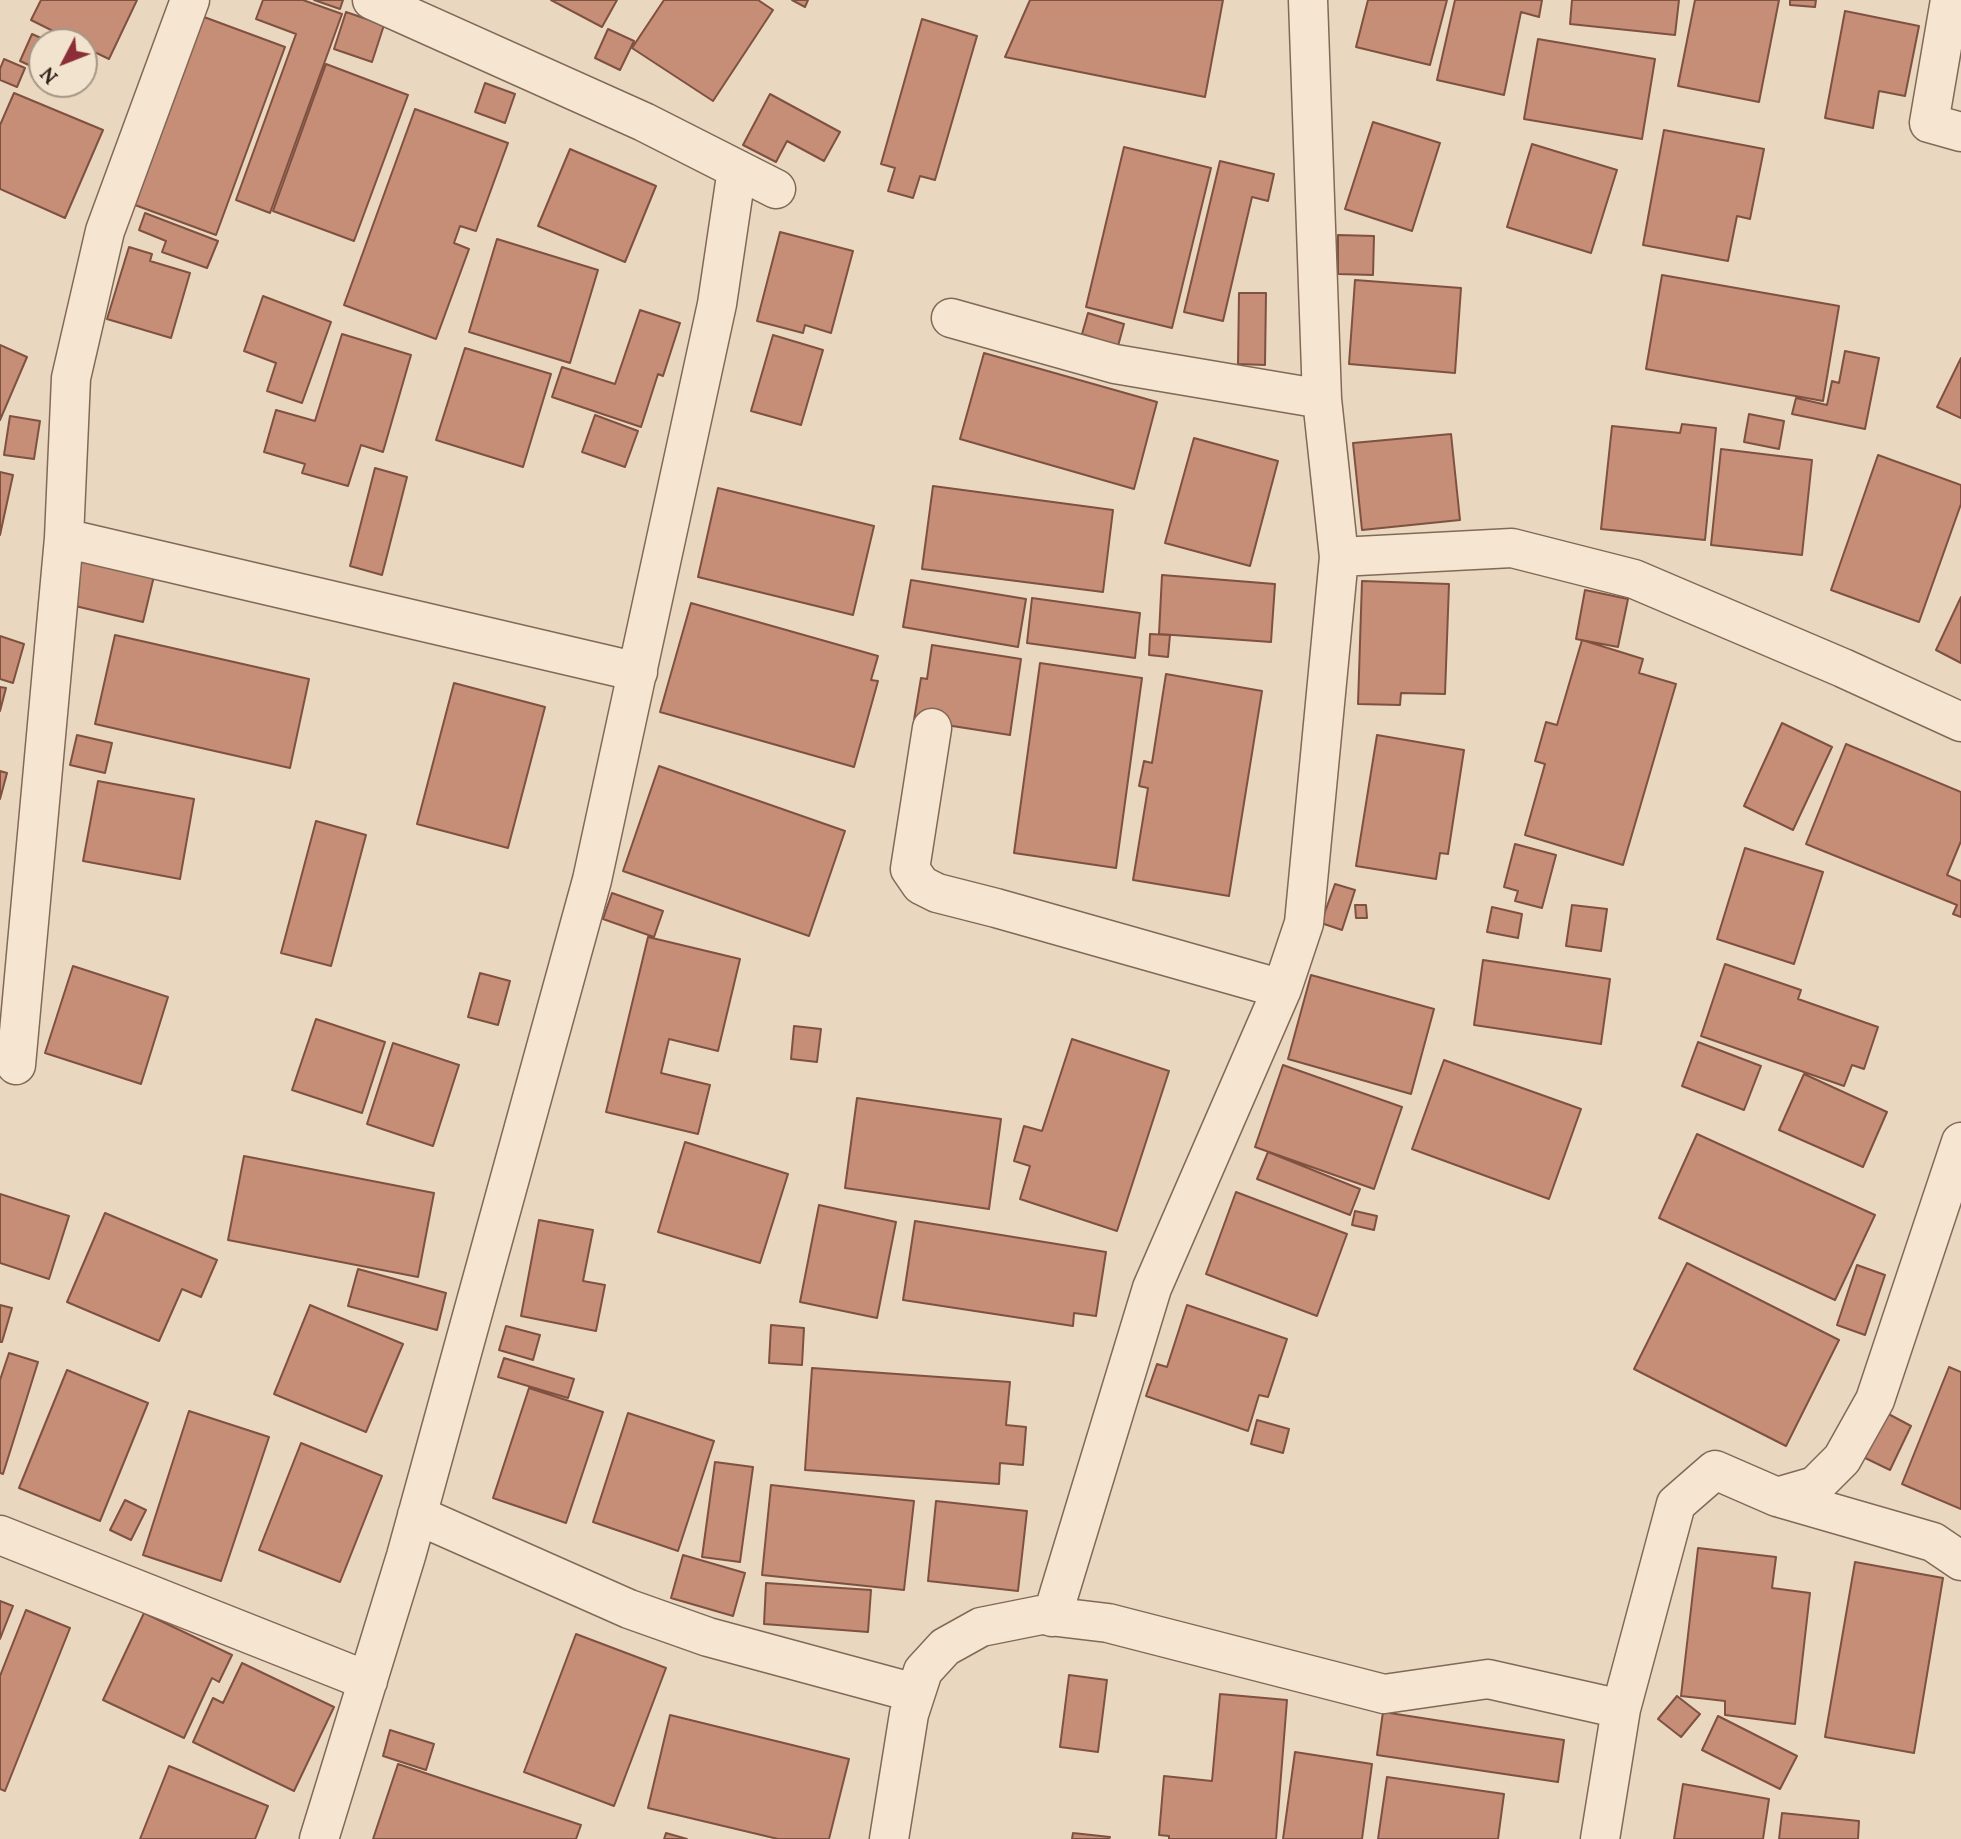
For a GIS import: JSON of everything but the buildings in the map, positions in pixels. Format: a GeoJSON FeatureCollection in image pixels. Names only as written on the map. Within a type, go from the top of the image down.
{"type":"FeatureCollection","features":[{"type":"Feature","properties":{"kind":"street"},"geometry":{"type":"LineString","coordinates":[[16,1065],[64,538],[71,378],[105,231],[190,0]]}},
{"type":"Feature","properties":{"kind":"street"},"geometry":{"type":"LineString","coordinates":[[372,0],[644,122],[776,189]]}},
{"type":"Feature","properties":{"kind":"street"},"geometry":{"type":"LineString","coordinates":[[1052,1616],[1152,1288],[1282,989],[1304,923],[1339,557],[1322,399],[1308,0]]}},
{"type":"Feature","properties":{"kind":"street"},"geometry":{"type":"LineString","coordinates":[[1950,0],[1929,122],[1961,132]]}},
{"type":"Feature","properties":{"kind":"street"},"geometry":{"type":"LineString","coordinates":[[319,1839],[417,1515],[592,880],[717,304],[737,169]]}},
{"type":"Feature","properties":{"kind":"street"},"geometry":{"type":"LineString","coordinates":[[951,318],[1115,364],[1322,399]]}},
{"type":"Feature","properties":{"kind":"street"},"geometry":{"type":"LineString","coordinates":[[64,538],[638,672]]}},
{"type":"Feature","properties":{"kind":"street"},"geometry":{"type":"LineString","coordinates":[[1339,557],[1512,548],[1634,579],[1961,722]]}},
{"type":"Feature","properties":{"kind":"street"},"geometry":{"type":"LineString","coordinates":[[932,728],[910,869],[921,885],[937,893],[1282,989]]}},
{"type":"Feature","properties":{"kind":"street"},"geometry":{"type":"LineString","coordinates":[[1777,1497],[1815,1486],[1842,1459],[1875,1400],[1961,1142]]}},
{"type":"Feature","properties":{"kind":"street"},"geometry":{"type":"LineString","coordinates":[[1600,1839],[1621,1709],[1676,1504],[1715,1470],[1777,1497],[1933,1542],[1961,1561]]}},
{"type":"Feature","properties":{"kind":"street"},"geometry":{"type":"LineString","coordinates":[[417,1515],[629,1609],[708,1637],[915,1693]]}},
{"type":"Feature","properties":{"kind":"street"},"geometry":{"type":"LineString","coordinates":[[0,1535],[368,1681]]}},
{"type":"Feature","properties":{"kind":"street"},"geometry":{"type":"LineString","coordinates":[[889,1839],[909,1714],[923,1671],[945,1647],[981,1627],[1041,1615],[1108,1623],[1384,1694],[1488,1679],[1621,1709]]}}]}
